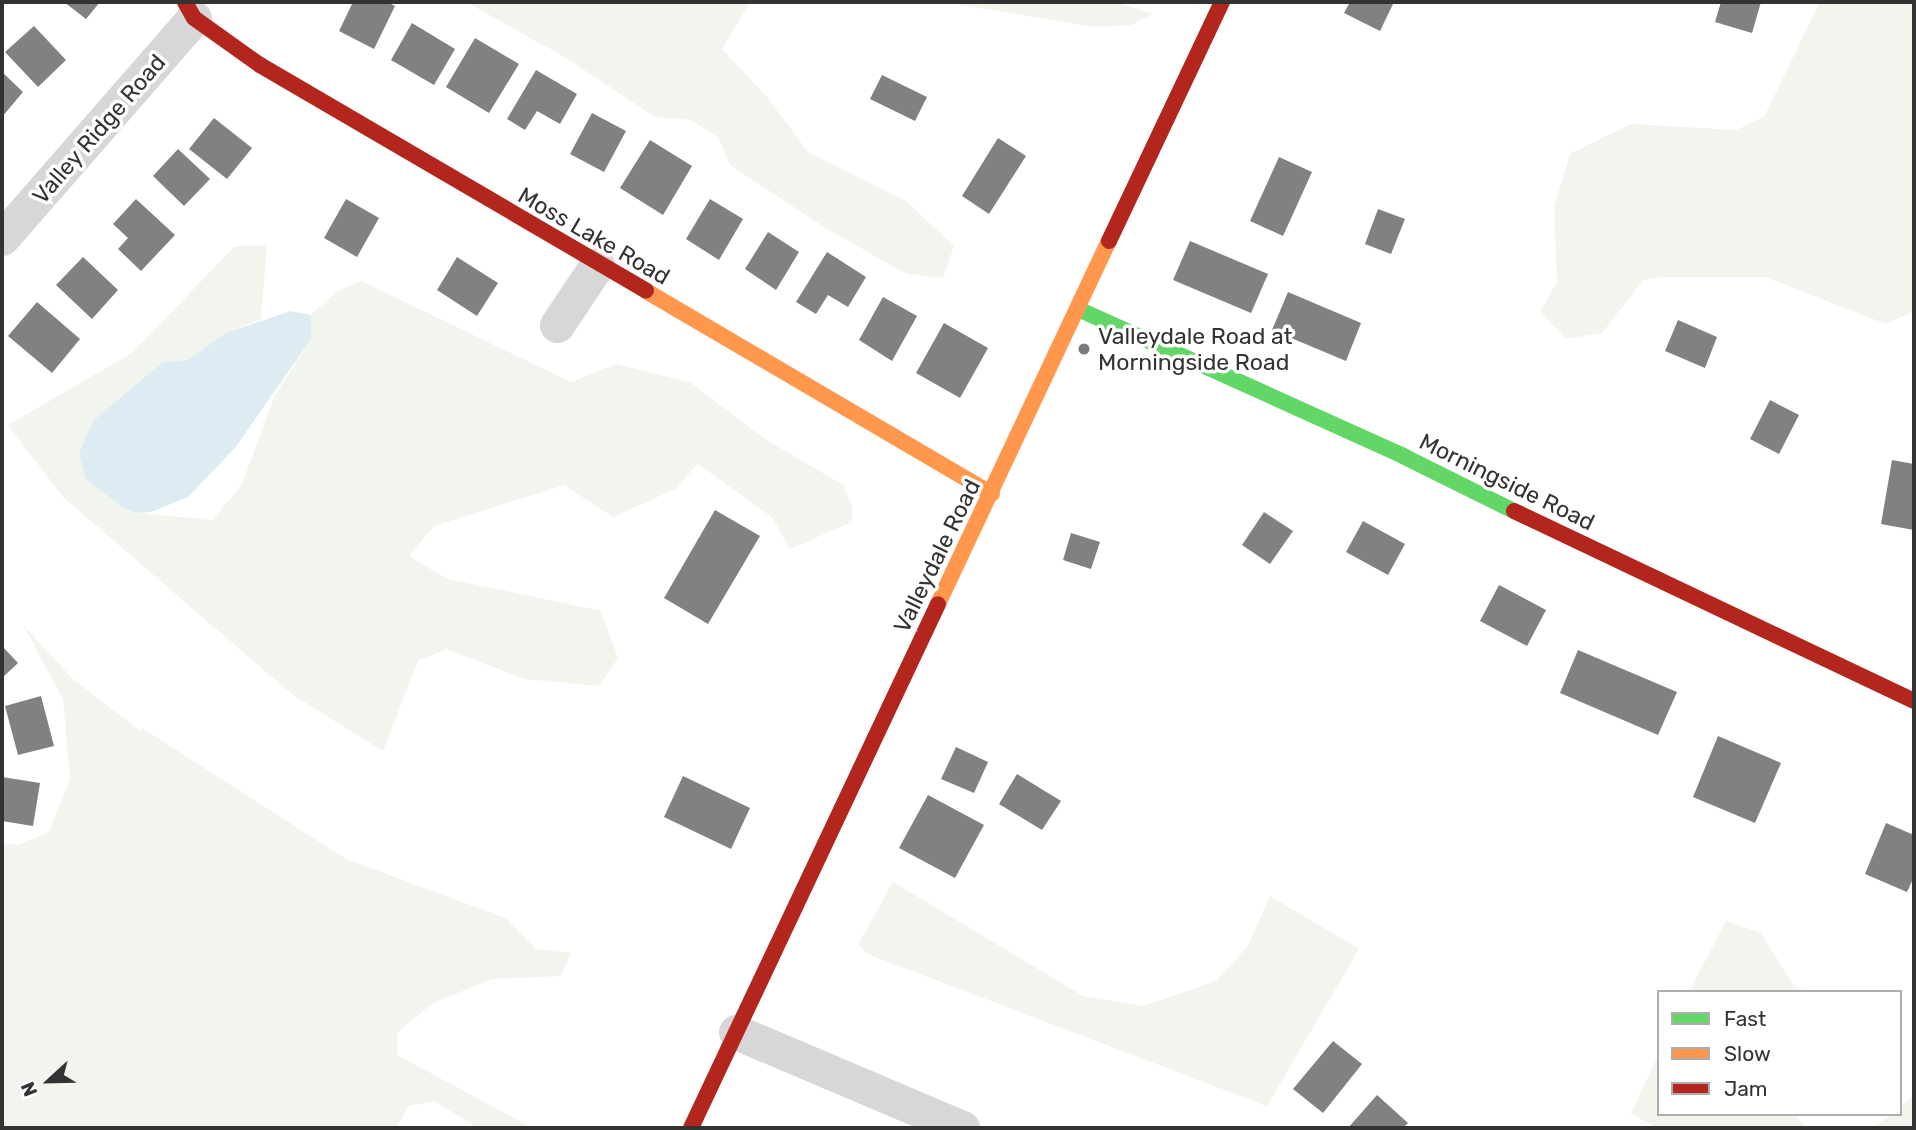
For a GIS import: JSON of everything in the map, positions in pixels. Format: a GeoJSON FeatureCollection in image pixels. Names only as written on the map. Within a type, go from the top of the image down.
{"type":"FeatureCollection","features":[{"type":"Feature","properties":{"kind":"street","name":"Valleydale Road"},"geometry":{"type":"LineString","coordinates":[[691,1128],[1222,2]]}},
{"type":"Feature","properties":{"kind":"street","name":"Valley Ridge Road"},"geometry":{"type":"LineString","coordinates":[[2,238],[190,10]]}},
{"type":"Feature","properties":{"kind":"street","name":"Moss Lake Road"},"geometry":{"type":"LineString","coordinates":[[190,10],[260,65],[597,265],[992,494]]}},
{"type":"Feature","properties":{"kind":"street"},"geometry":{"type":"LineString","coordinates":[[557,325],[597,265]]}},
{"type":"Feature","properties":{"kind":"street","name":"Morningside Road"},"geometry":{"type":"LineString","coordinates":[[1078,309],[1403,456],[1669,587],[1914,701]]}},
{"type":"Feature","properties":{"kind":"street"},"geometry":{"type":"LineString","coordinates":[[736,1032],[962,1128]]}},
{"type":"Feature","properties":{"kind":"shaded area"},"geometry":{"type":"Polygon","coordinates":[[[466,2],[750,2],[722,49],[767,97],[808,152],[906,201],[954,246],[943,278],[907,274],[827,229],[730,165],[719,138],[691,120],[655,117],[563,56],[466,2]]]}},
{"type":"Feature","properties":{"kind":"shaded area"},"geometry":{"type":"Polygon","coordinates":[[[943,2],[1115,2],[1153,14],[1131,25],[1094,27],[943,2]]]}},
{"type":"Feature","properties":{"kind":"shaded area"},"geometry":{"type":"Polygon","coordinates":[[[1820,2],[1914,2],[1914,311],[1886,324],[1766,277],[1662,277],[1643,280],[1602,333],[1566,339],[1540,312],[1557,282],[1554,207],[1570,154],[1631,124],[1736,130],[1764,117],[1820,2]]]}},
{"type":"Feature","properties":{"kind":"shaded area"},"geometry":{"type":"Polygon","coordinates":[[[267,245],[261,319],[226,333],[188,360],[163,362],[138,513],[213,520],[242,484],[275,395],[311,339],[311,315],[336,292],[361,281],[571,382],[617,364],[691,383],[765,439],[843,485],[852,506],[852,522],[790,549],[772,517],[698,464],[675,489],[613,517],[564,485],[434,526],[409,556],[445,578],[601,611],[618,658],[599,686],[525,679],[446,649],[418,661],[383,751],[293,695],[63,497],[8,425],[132,353],[235,246],[267,245]]]}},
{"type":"Feature","properties":{"kind":"shaded area"},"geometry":{"type":"Polygon","coordinates":[[[290,311],[311,315],[311,339],[235,448],[188,497],[151,512],[138,513],[125,509],[86,479],[79,454],[93,421],[163,362],[188,360],[226,333],[290,311]]]}},
{"type":"Feature","properties":{"kind":"shaded area"},"geometry":{"type":"Polygon","coordinates":[[[23,625],[74,680],[140,731],[142,728],[346,859],[505,918],[536,949],[571,953],[561,976],[492,979],[433,1003],[398,1032],[397,1055],[532,1128],[478,1128],[434,1101],[409,1106],[396,1128],[2,1128],[2,843],[19,845],[49,832],[70,779],[63,699],[23,625]]]}},
{"type":"Feature","properties":{"kind":"shaded area"},"geometry":{"type":"Polygon","coordinates":[[[893,882],[1083,996],[1143,1006],[1216,981],[1248,946],[1270,896],[1359,949],[1267,1106],[870,955],[858,945],[893,882]]]}},
{"type":"Feature","properties":{"kind":"shaded area"},"geometry":{"type":"Polygon","coordinates":[[[1726,921],[1761,933],[1794,986],[1803,990],[1690,990],[1726,921]]]}},
{"type":"Feature","properties":{"kind":"shaded area"},"geometry":{"type":"Polygon","coordinates":[[[1657,1058],[1657,1116],[1796,1116],[1807,1128],[1656,1128],[1631,1113],[1657,1058]]]}},
{"type":"Feature","properties":{"kind":"shaded area"},"geometry":{"type":"Polygon","coordinates":[[[1914,1095],[1914,1128],[1871,1128],[1890,1116],[1902,1116],[1902,1106],[1914,1095]]]}},
{"type":"Feature","properties":{"kind":"building"},"geometry":{"type":"Polygon","coordinates":[[[64,2],[100,2],[86,19],[64,2]]]}},
{"type":"Feature","properties":{"kind":"building"},"geometry":{"type":"Polygon","coordinates":[[[353,2],[387,2],[395,6],[374,49],[339,31],[353,2]]]}},
{"type":"Feature","properties":{"kind":"building"},"geometry":{"type":"Polygon","coordinates":[[[1350,2],[1394,2],[1380,31],[1344,13],[1350,2]]]}},
{"type":"Feature","properties":{"kind":"building"},"geometry":{"type":"Polygon","coordinates":[[[1721,2],[1761,2],[1752,33],[1715,22],[1721,2]]]}},
{"type":"Feature","properties":{"kind":"building"},"geometry":{"type":"Polygon","coordinates":[[[412,23],[455,49],[434,85],[391,60],[412,23]]]}},
{"type":"Feature","properties":{"kind":"building"},"geometry":{"type":"Polygon","coordinates":[[[34,26],[66,60],[38,87],[5,52],[34,26]]]}},
{"type":"Feature","properties":{"kind":"building"},"geometry":{"type":"Polygon","coordinates":[[[475,38],[519,64],[489,113],[446,87],[475,38]]]}},
{"type":"Feature","properties":{"kind":"building"},"geometry":{"type":"Polygon","coordinates":[[[536,70],[577,94],[560,124],[537,111],[525,130],[507,119],[536,70]]]}},
{"type":"Feature","properties":{"kind":"building"},"geometry":{"type":"Polygon","coordinates":[[[2,72],[23,92],[2,117],[2,72]]]}},
{"type":"Feature","properties":{"kind":"building"},"geometry":{"type":"Polygon","coordinates":[[[882,75],[927,97],[915,121],[870,99],[882,75]]]}},
{"type":"Feature","properties":{"kind":"building"},"geometry":{"type":"Polygon","coordinates":[[[592,113],[626,131],[604,172],[570,154],[592,113]]]}},
{"type":"Feature","properties":{"kind":"building"},"geometry":{"type":"Polygon","coordinates":[[[214,118],[252,148],[227,179],[189,149],[214,118]]]}},
{"type":"Feature","properties":{"kind":"building"},"geometry":{"type":"Polygon","coordinates":[[[998,138],[1026,156],[989,214],[962,196],[998,138]]]}},
{"type":"Feature","properties":{"kind":"building"},"geometry":{"type":"Polygon","coordinates":[[[650,140],[692,166],[663,215],[620,188],[650,140]]]}},
{"type":"Feature","properties":{"kind":"building"},"geometry":{"type":"Polygon","coordinates":[[[178,149],[210,179],[184,206],[153,176],[178,149]]]}},
{"type":"Feature","properties":{"kind":"building"},"geometry":{"type":"Polygon","coordinates":[[[1279,157],[1312,172],[1283,236],[1250,221],[1279,157]]]}},
{"type":"Feature","properties":{"kind":"building"},"geometry":{"type":"Polygon","coordinates":[[[136,199],[175,235],[141,271],[118,249],[128,238],[113,224],[136,199]]]}},
{"type":"Feature","properties":{"kind":"building"},"geometry":{"type":"Polygon","coordinates":[[[346,199],[379,218],[357,257],[324,238],[346,199]]]}},
{"type":"Feature","properties":{"kind":"building"},"geometry":{"type":"Polygon","coordinates":[[[710,199],[743,219],[719,260],[686,239],[710,199]]]}},
{"type":"Feature","properties":{"kind":"building"},"geometry":{"type":"Polygon","coordinates":[[[1378,209],[1405,219],[1391,254],[1365,244],[1378,209]]]}},
{"type":"Feature","properties":{"kind":"building"},"geometry":{"type":"Polygon","coordinates":[[[768,232],[799,252],[776,290],[745,269],[768,232]]]}},
{"type":"Feature","properties":{"kind":"building"},"geometry":{"type":"Polygon","coordinates":[[[1190,241],[1268,274],[1251,313],[1173,280],[1190,241]]]}},
{"type":"Feature","properties":{"kind":"building"},"geometry":{"type":"Polygon","coordinates":[[[827,252],[866,277],[848,307],[828,295],[816,314],[796,302],[827,252]]]}},
{"type":"Feature","properties":{"kind":"building"},"geometry":{"type":"Polygon","coordinates":[[[83,257],[118,290],[92,319],[56,285],[83,257]]]}},
{"type":"Feature","properties":{"kind":"building"},"geometry":{"type":"Polygon","coordinates":[[[457,257],[498,283],[477,316],[437,290],[457,257]]]}},
{"type":"Feature","properties":{"kind":"building"},"geometry":{"type":"Polygon","coordinates":[[[1288,292],[1361,323],[1346,361],[1272,330],[1288,292]]]}},
{"type":"Feature","properties":{"kind":"building"},"geometry":{"type":"Polygon","coordinates":[[[883,297],[917,316],[892,361],[859,340],[883,297]]]}},
{"type":"Feature","properties":{"kind":"building"},"geometry":{"type":"Polygon","coordinates":[[[37,302],[80,339],[52,373],[8,336],[37,302]]]}},
{"type":"Feature","properties":{"kind":"building"},"geometry":{"type":"Polygon","coordinates":[[[1678,320],[1717,337],[1705,368],[1665,351],[1678,320]]]}},
{"type":"Feature","properties":{"kind":"building"},"geometry":{"type":"Polygon","coordinates":[[[944,323],[988,348],[960,398],[916,373],[944,323]]]}},
{"type":"Feature","properties":{"kind":"building"},"geometry":{"type":"Polygon","coordinates":[[[1770,400],[1799,415],[1779,454],[1750,439],[1770,400]]]}},
{"type":"Feature","properties":{"kind":"building"},"geometry":{"type":"Polygon","coordinates":[[[1892,460],[1914,464],[1914,530],[1881,524],[1892,460]]]}},
{"type":"Feature","properties":{"kind":"building"},"geometry":{"type":"Polygon","coordinates":[[[715,510],[760,536],[708,624],[664,598],[715,510]]]}},
{"type":"Feature","properties":{"kind":"building"},"geometry":{"type":"Polygon","coordinates":[[[1264,512],[1293,531],[1270,564],[1242,545],[1264,512]]]}},
{"type":"Feature","properties":{"kind":"building"},"geometry":{"type":"Polygon","coordinates":[[[1363,521],[1405,544],[1388,575],[1346,552],[1363,521]]]}},
{"type":"Feature","properties":{"kind":"building"},"geometry":{"type":"Polygon","coordinates":[[[1071,533],[1100,542],[1091,569],[1063,560],[1071,533]]]}},
{"type":"Feature","properties":{"kind":"building"},"geometry":{"type":"Polygon","coordinates":[[[1499,585],[1546,610],[1527,646],[1480,621],[1499,585]]]}},
{"type":"Feature","properties":{"kind":"building"},"geometry":{"type":"Polygon","coordinates":[[[2,646],[18,663],[2,678],[2,646]]]}},
{"type":"Feature","properties":{"kind":"building"},"geometry":{"type":"Polygon","coordinates":[[[1578,650],[1677,692],[1658,735],[1560,693],[1578,650]]]}},
{"type":"Feature","properties":{"kind":"building"},"geometry":{"type":"Polygon","coordinates":[[[41,696],[54,746],[18,755],[5,706],[41,696]]]}},
{"type":"Feature","properties":{"kind":"building"},"geometry":{"type":"Polygon","coordinates":[[[1718,736],[1781,763],[1755,823],[1693,797],[1718,736]]]}},
{"type":"Feature","properties":{"kind":"building"},"geometry":{"type":"Polygon","coordinates":[[[956,747],[988,762],[974,793],[941,779],[956,747]]]}},
{"type":"Feature","properties":{"kind":"building"},"geometry":{"type":"Polygon","coordinates":[[[1017,774],[1061,801],[1042,830],[999,804],[1017,774]]]}},
{"type":"Feature","properties":{"kind":"building"},"geometry":{"type":"Polygon","coordinates":[[[683,776],[750,808],[731,849],[664,817],[683,776]]]}},
{"type":"Feature","properties":{"kind":"building"},"geometry":{"type":"Polygon","coordinates":[[[2,777],[40,783],[33,826],[2,821],[2,777]]]}},
{"type":"Feature","properties":{"kind":"building"},"geometry":{"type":"Polygon","coordinates":[[[928,795],[984,825],[955,878],[899,848],[928,795]]]}},
{"type":"Feature","properties":{"kind":"building"},"geometry":{"type":"Polygon","coordinates":[[[1886,823],[1914,835],[1914,877],[1907,892],[1865,874],[1886,823]]]}},
{"type":"Feature","properties":{"kind":"building"},"geometry":{"type":"Polygon","coordinates":[[[1333,1041],[1362,1064],[1323,1113],[1293,1089],[1333,1041]]]}},
{"type":"Feature","properties":{"kind":"building"},"geometry":{"type":"Polygon","coordinates":[[[1377,1095],[1408,1123],[1403,1128],[1348,1128],[1377,1095]]]}},
{"type":"Feature","properties":{"kind":"traffic: fast"},"geometry":{"type":"LineString","coordinates":[[1078,309],[1403,456],[1514,511]]}},
{"type":"Feature","properties":{"kind":"traffic: slow"},"geometry":{"type":"LineString","coordinates":[[938,604],[1109,241]]}},
{"type":"Feature","properties":{"kind":"traffic: slow"},"geometry":{"type":"LineString","coordinates":[[646,291],[992,494]]}},
{"type":"Feature","properties":{"kind":"traffic: jam"},"geometry":{"type":"LineString","coordinates":[[185,2],[194,18],[260,65],[646,291]]}},
{"type":"Feature","properties":{"kind":"traffic: jam"},"geometry":{"type":"LineString","coordinates":[[1109,241],[1222,2]]}},
{"type":"Feature","properties":{"kind":"traffic: jam"},"geometry":{"type":"LineString","coordinates":[[1514,511],[1914,701]]}},
{"type":"Feature","properties":{"kind":"traffic: jam"},"geometry":{"type":"LineString","coordinates":[[691,1128],[938,604]]}},
{"type":"Feature","properties":{"kind":"place","name":"Valleydale Road at Morningside Road"},"geometry":{"type":"Point","coordinates":[1084,349]}}]}
